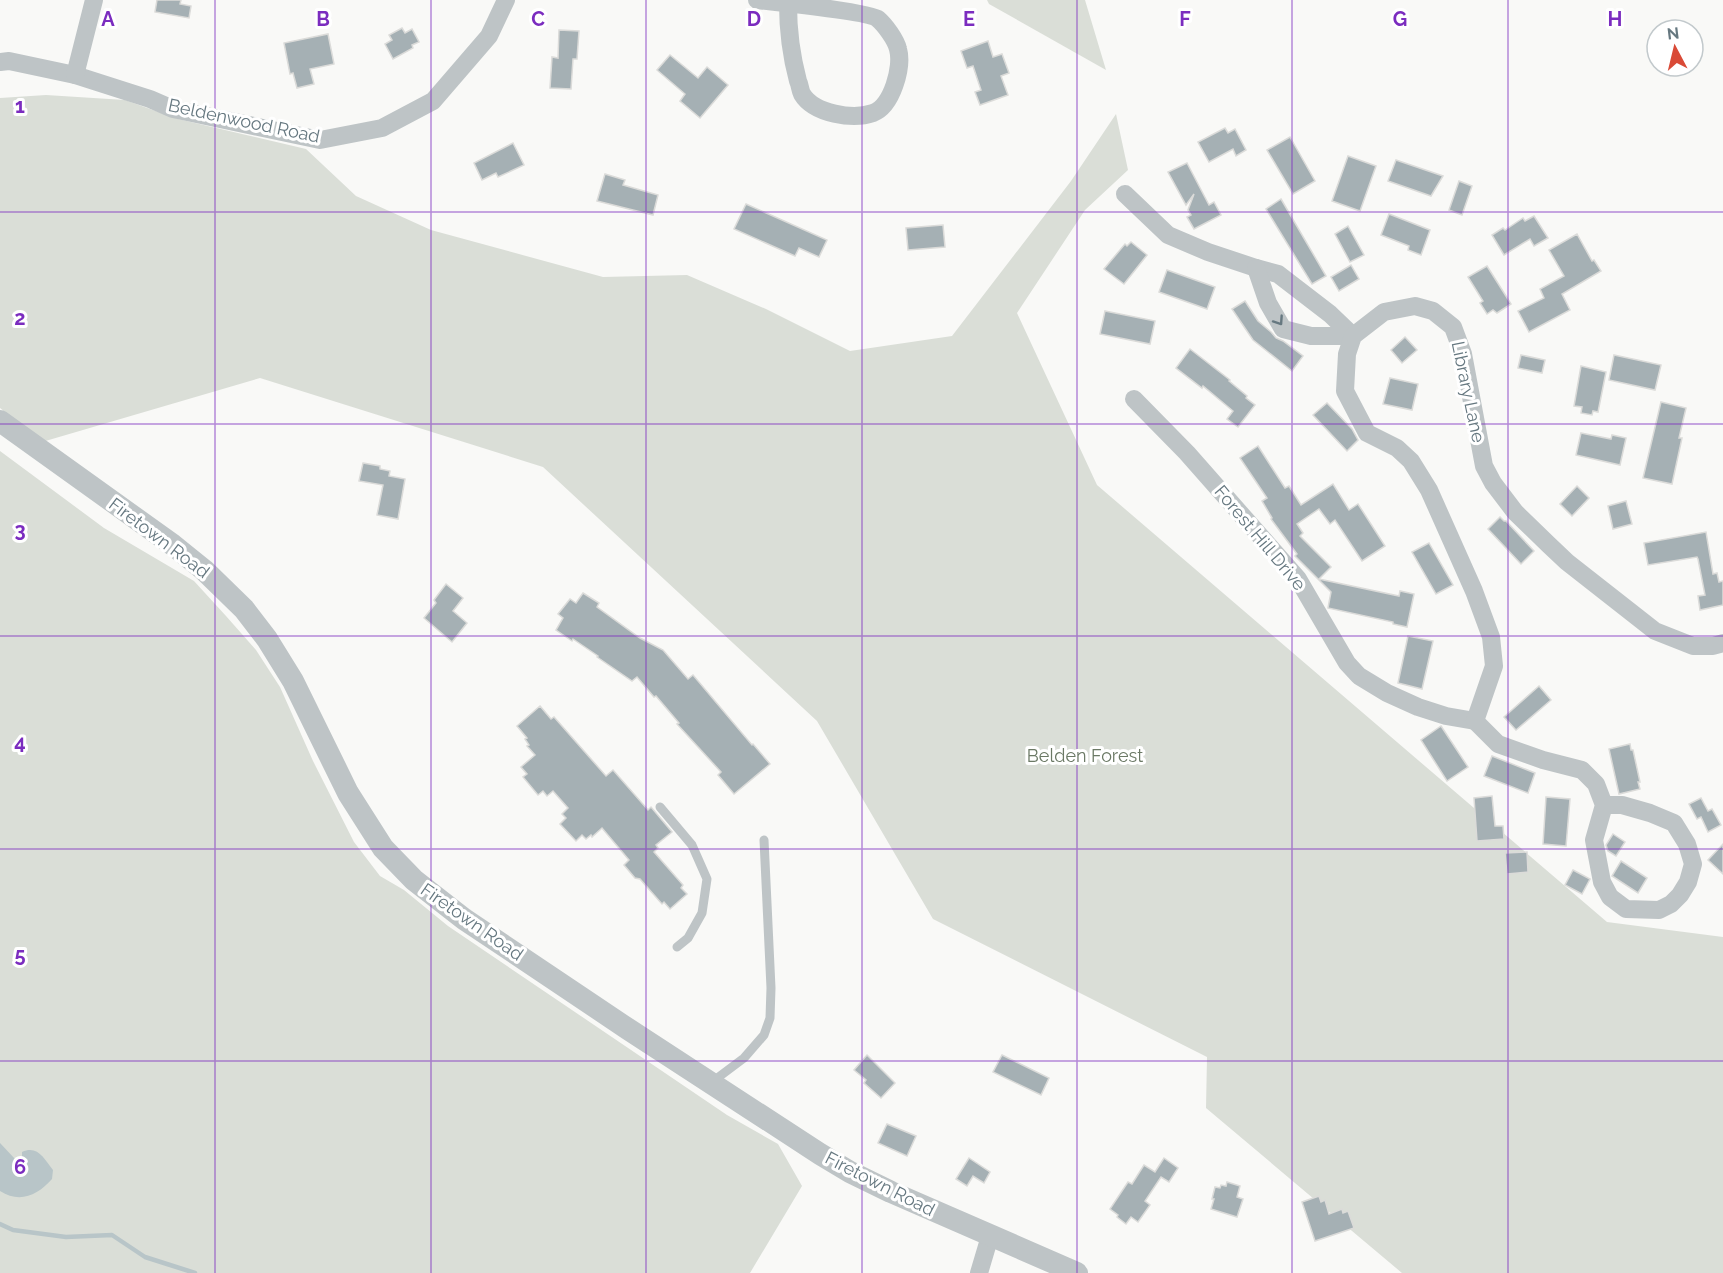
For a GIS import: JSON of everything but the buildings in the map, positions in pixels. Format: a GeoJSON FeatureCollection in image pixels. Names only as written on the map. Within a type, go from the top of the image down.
{"type":"FeatureCollection","features":[{"type":"Feature","properties":{"kind":"street"},"geometry":{"type":"LineString","coordinates":[[75,75],[94,0]]}},
{"type":"Feature","properties":{"kind":"street","name":"Beldenwood Road"},"geometry":{"type":"LineString","coordinates":[[0,62],[9,61],[75,75],[150,99],[173,109],[320,140],[381,128],[433,101],[489,36],[506,0]]}},
{"type":"Feature","properties":{"kind":"street"},"geometry":{"type":"LineString","coordinates":[[757,0],[856,12],[877,18],[898,49],[900,66],[896,83],[889,97],[874,113],[845,116],[828,112],[815,106],[802,94],[790,45],[788,4]]}},
{"type":"Feature","properties":{"kind":"street"},"geometry":{"type":"LineString","coordinates":[[1125,194],[1168,235],[1208,252],[1278,274],[1330,314],[1353,336]]}},
{"type":"Feature","properties":{"kind":"street"},"geometry":{"type":"LineString","coordinates":[[1256,268],[1268,303],[1283,329],[1311,336],[1353,336]]}},
{"type":"Feature","properties":{"kind":"street","name":"Library Lane"},"geometry":{"type":"LineString","coordinates":[[1353,336],[1384,312],[1415,306],[1433,311],[1454,327],[1463,354],[1484,466],[1493,483],[1515,512],[1567,562],[1654,631],[1693,646],[1713,646],[1723,643]]}},
{"type":"Feature","properties":{"kind":"street"},"geometry":{"type":"LineString","coordinates":[[1353,336],[1347,354],[1345,391],[1367,433],[1397,448],[1411,461],[1430,490],[1474,591],[1491,637],[1494,666],[1475,721],[1498,744],[1543,760],[1582,770],[1596,784],[1604,805],[1594,840],[1602,882],[1610,897],[1626,909],[1659,910],[1671,904],[1688,882],[1693,864],[1687,844],[1674,823],[1650,813],[1623,806],[1604,805]]}},
{"type":"Feature","properties":{"kind":"street","name":"Forest Hill Drive"},"geometry":{"type":"LineString","coordinates":[[1134,399],[1187,453],[1298,579],[1347,663],[1359,676],[1387,693],[1418,707],[1446,716],[1475,721]]}},
{"type":"Feature","properties":{"kind":"street","name":"Firetown Road"},"geometry":{"type":"LineString","coordinates":[[0,421],[172,545],[204,570],[244,609],[267,639],[293,681],[348,793],[383,848],[414,880],[464,919],[816,1152],[850,1172],[1077,1273]]}},
{"type":"Feature","properties":{"kind":"street"},"geometry":{"type":"LineString","coordinates":[[979,1273],[990,1236]]}},
{"type":"Feature","properties":{"kind":"lane"},"geometry":{"type":"LineString","coordinates":[[660,807],[692,845],[706,879],[702,913],[688,938],[677,947]]}},
{"type":"Feature","properties":{"kind":"lane"},"geometry":{"type":"LineString","coordinates":[[710,1083],[744,1058],[764,1035],[770,1018],[771,988],[764,840]]}},
{"type":"Feature","properties":{"kind":"green space"},"geometry":{"type":"Polygon","coordinates":[[[987,0],[1085,0],[1106,70],[989,4],[987,0]]]}},
{"type":"Feature","properties":{"kind":"green space","name":"Belden Forest"},"geometry":{"type":"Polygon","coordinates":[[[46,95],[125,100],[178,119],[306,149],[356,196],[431,230],[603,277],[687,275],[766,309],[850,351],[952,336],[1071,181],[1116,114],[1128,170],[1085,210],[1017,313],[1097,485],[1607,922],[1723,937],[1723,1273],[1402,1273],[1206,1108],[1207,1057],[933,919],[817,721],[543,467],[260,378],[42,442],[0,408],[0,98],[46,95]]]}},
{"type":"Feature","properties":{"kind":"green space"},"geometry":{"type":"Polygon","coordinates":[[[0,451],[104,528],[194,581],[226,616],[256,650],[280,687],[313,761],[354,842],[380,876],[404,890],[448,926],[727,1115],[778,1144],[802,1186],[750,1273],[0,1273],[0,451]]]}},
{"type":"Feature","properties":{"kind":"shaded area"},"geometry":{"type":"Polygon","coordinates":[[[0,1143],[15,1159],[22,1159],[22,1152],[28,1150],[40,1154],[53,1170],[52,1179],[41,1189],[28,1196],[15,1197],[0,1191],[0,1143]]]}},
{"type":"Feature","properties":{"kind":"waterway"},"geometry":{"type":"LineString","coordinates":[[0,1224],[13,1230],[66,1237],[112,1235],[145,1257],[195,1273]]}}]}
